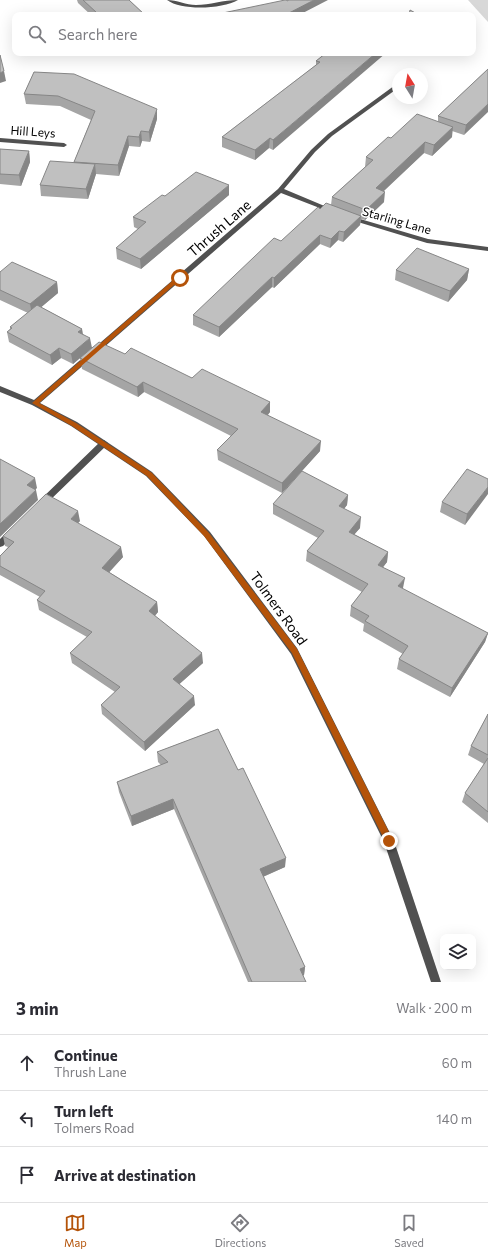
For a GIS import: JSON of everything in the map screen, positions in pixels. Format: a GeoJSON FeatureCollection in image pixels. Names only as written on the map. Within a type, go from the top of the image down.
{"type":"FeatureCollection","features":[{"type":"Feature","properties":{"kind":"street"},"geometry":{"type":"LineString","coordinates":[[170,0],[184,5],[197,6],[212,5],[235,0]]}},
{"type":"Feature","properties":{"kind":"street","name":"Thrush Lane"},"geometry":{"type":"LineString","coordinates":[[35,403],[280,190],[313,151],[330,135],[392,89]]}},
{"type":"Feature","properties":{"kind":"street","name":"Hill Leys"},"geometry":{"type":"LineString","coordinates":[[0,140],[64,145]]}},
{"type":"Feature","properties":{"kind":"street"},"geometry":{"type":"LineString","coordinates":[[280,190],[337,213]]}},
{"type":"Feature","properties":{"kind":"street","name":"Starling Lane"},"geometry":{"type":"LineString","coordinates":[[344,216],[386,230],[427,241],[488,249]]}},
{"type":"Feature","properties":{"kind":"street","name":"Tolmers Road"},"geometry":{"type":"LineString","coordinates":[[0,389],[35,403],[74,424],[149,474],[207,534],[294,651],[389,841],[436,982]]}},
{"type":"Feature","properties":{"kind":"street"},"geometry":{"type":"LineString","coordinates":[[38,507],[104,444]]}},
{"type":"Feature","properties":{"kind":"street"},"geometry":{"type":"LineString","coordinates":[[0,544],[16,528]]}},
{"type":"Feature","properties":{"kind":"shaded area"},"geometry":{"type":"Polygon","coordinates":[[[468,0],[488,0],[488,22],[468,0]]]}},
{"type":"Feature","properties":{"kind":"building"},"geometry":{"type":"Polygon","coordinates":[[[83,0],[129,0],[142,12],[96,12],[83,0]]]}},
{"type":"Feature","properties":{"kind":"building"},"geometry":{"type":"Polygon","coordinates":[[[285,0],[314,0],[291,12],[228,12],[285,0]]]}},
{"type":"Feature","properties":{"kind":"building"},"geometry":{"type":"Polygon","coordinates":[[[0,55],[4,71],[0,73],[0,55]]]}},
{"type":"Feature","properties":{"kind":"building"},"geometry":{"type":"Polygon","coordinates":[[[322,56],[372,56],[273,140],[270,138],[255,150],[222,137],[320,62],[316,61],[322,56]]]}},
{"type":"Feature","properties":{"kind":"building"},"geometry":{"type":"Polygon","coordinates":[[[488,69],[488,104],[466,125],[438,116],[488,69]]]}},
{"type":"Feature","properties":{"kind":"building"},"geometry":{"type":"Polygon","coordinates":[[[34,72],[74,74],[157,109],[149,132],[141,131],[139,137],[128,136],[118,165],[74,162],[95,111],[58,96],[24,94],[34,72]]]}},
{"type":"Feature","properties":{"kind":"building"},"geometry":{"type":"Polygon","coordinates":[[[417,114],[453,127],[434,145],[425,142],[376,188],[385,192],[366,210],[332,197],[373,160],[366,157],[388,137],[391,138],[417,114]]]}},
{"type":"Feature","properties":{"kind":"building"},"geometry":{"type":"Polygon","coordinates":[[[0,149],[29,151],[19,175],[0,174],[0,149]]]}},
{"type":"Feature","properties":{"kind":"building"},"geometry":{"type":"Polygon","coordinates":[[[50,161],[95,164],[86,189],[40,185],[50,161]]]}},
{"type":"Feature","properties":{"kind":"building"},"geometry":{"type":"Polygon","coordinates":[[[196,172],[229,185],[140,259],[116,248],[146,222],[133,217],[162,195],[165,196],[196,172]]]}},
{"type":"Feature","properties":{"kind":"building"},"geometry":{"type":"Polygon","coordinates":[[[326,203],[361,216],[344,232],[339,231],[331,239],[320,235],[274,278],[272,277],[219,327],[193,315],[274,238],[281,241],[318,207],[320,209],[326,203]]]}},
{"type":"Feature","properties":{"kind":"building"},"geometry":{"type":"Polygon","coordinates":[[[417,248],[469,269],[450,291],[396,270],[417,248]]]}},
{"type":"Feature","properties":{"kind":"building"},"geometry":{"type":"Polygon","coordinates":[[[12,262],[57,282],[30,304],[0,290],[0,272],[12,262]]]}},
{"type":"Feature","properties":{"kind":"building"},"geometry":{"type":"Polygon","coordinates":[[[37,305],[82,329],[78,332],[90,338],[71,354],[59,348],[50,355],[7,332],[12,328],[10,327],[37,305]]]}},
{"type":"Feature","properties":{"kind":"building"},"geometry":{"type":"Polygon","coordinates":[[[99,342],[125,354],[131,348],[192,378],[202,369],[270,402],[261,412],[321,441],[282,483],[217,450],[238,429],[143,382],[137,387],[80,358],[99,342]]]}},
{"type":"Feature","properties":{"kind":"building"},"geometry":{"type":"Polygon","coordinates":[[[0,459],[35,478],[27,485],[36,490],[0,524],[0,459]]]}},
{"type":"Feature","properties":{"kind":"building"},"geometry":{"type":"Polygon","coordinates":[[[467,469],[488,479],[488,487],[467,514],[442,502],[467,469]]]}},
{"type":"Feature","properties":{"kind":"building"},"geometry":{"type":"Polygon","coordinates":[[[302,471],[348,495],[339,506],[361,517],[349,532],[388,552],[378,565],[405,578],[398,586],[488,633],[452,688],[399,659],[408,646],[365,621],[369,616],[351,606],[368,584],[307,551],[324,531],[273,504],[302,471]]]}},
{"type":"Feature","properties":{"kind":"building"},"geometry":{"type":"Polygon","coordinates":[[[46,494],[78,511],[71,519],[121,547],[102,568],[157,602],[149,611],[202,653],[173,679],[194,696],[144,742],[101,705],[120,687],[70,653],[92,632],[37,600],[45,591],[0,566],[0,556],[14,542],[3,536],[46,494]]]}},
{"type":"Feature","properties":{"kind":"building"},"geometry":{"type":"Polygon","coordinates":[[[488,714],[488,755],[471,746],[488,714]]]}},
{"type":"Feature","properties":{"kind":"building"},"geometry":{"type":"Polygon","coordinates":[[[218,729],[238,770],[243,768],[286,858],[260,869],[305,967],[300,969],[306,982],[252,982],[173,799],[131,816],[117,782],[168,762],[157,752],[218,729]]]}},
{"type":"Feature","properties":{"kind":"building"},"geometry":{"type":"Polygon","coordinates":[[[488,758],[488,812],[465,793],[488,758]]]}},
{"type":"Feature","properties":{"kind":"route"},"geometry":{"type":"LineString","coordinates":[[180,278],[35,403],[74,424],[149,474],[207,534],[294,651],[389,841]]}}]}
